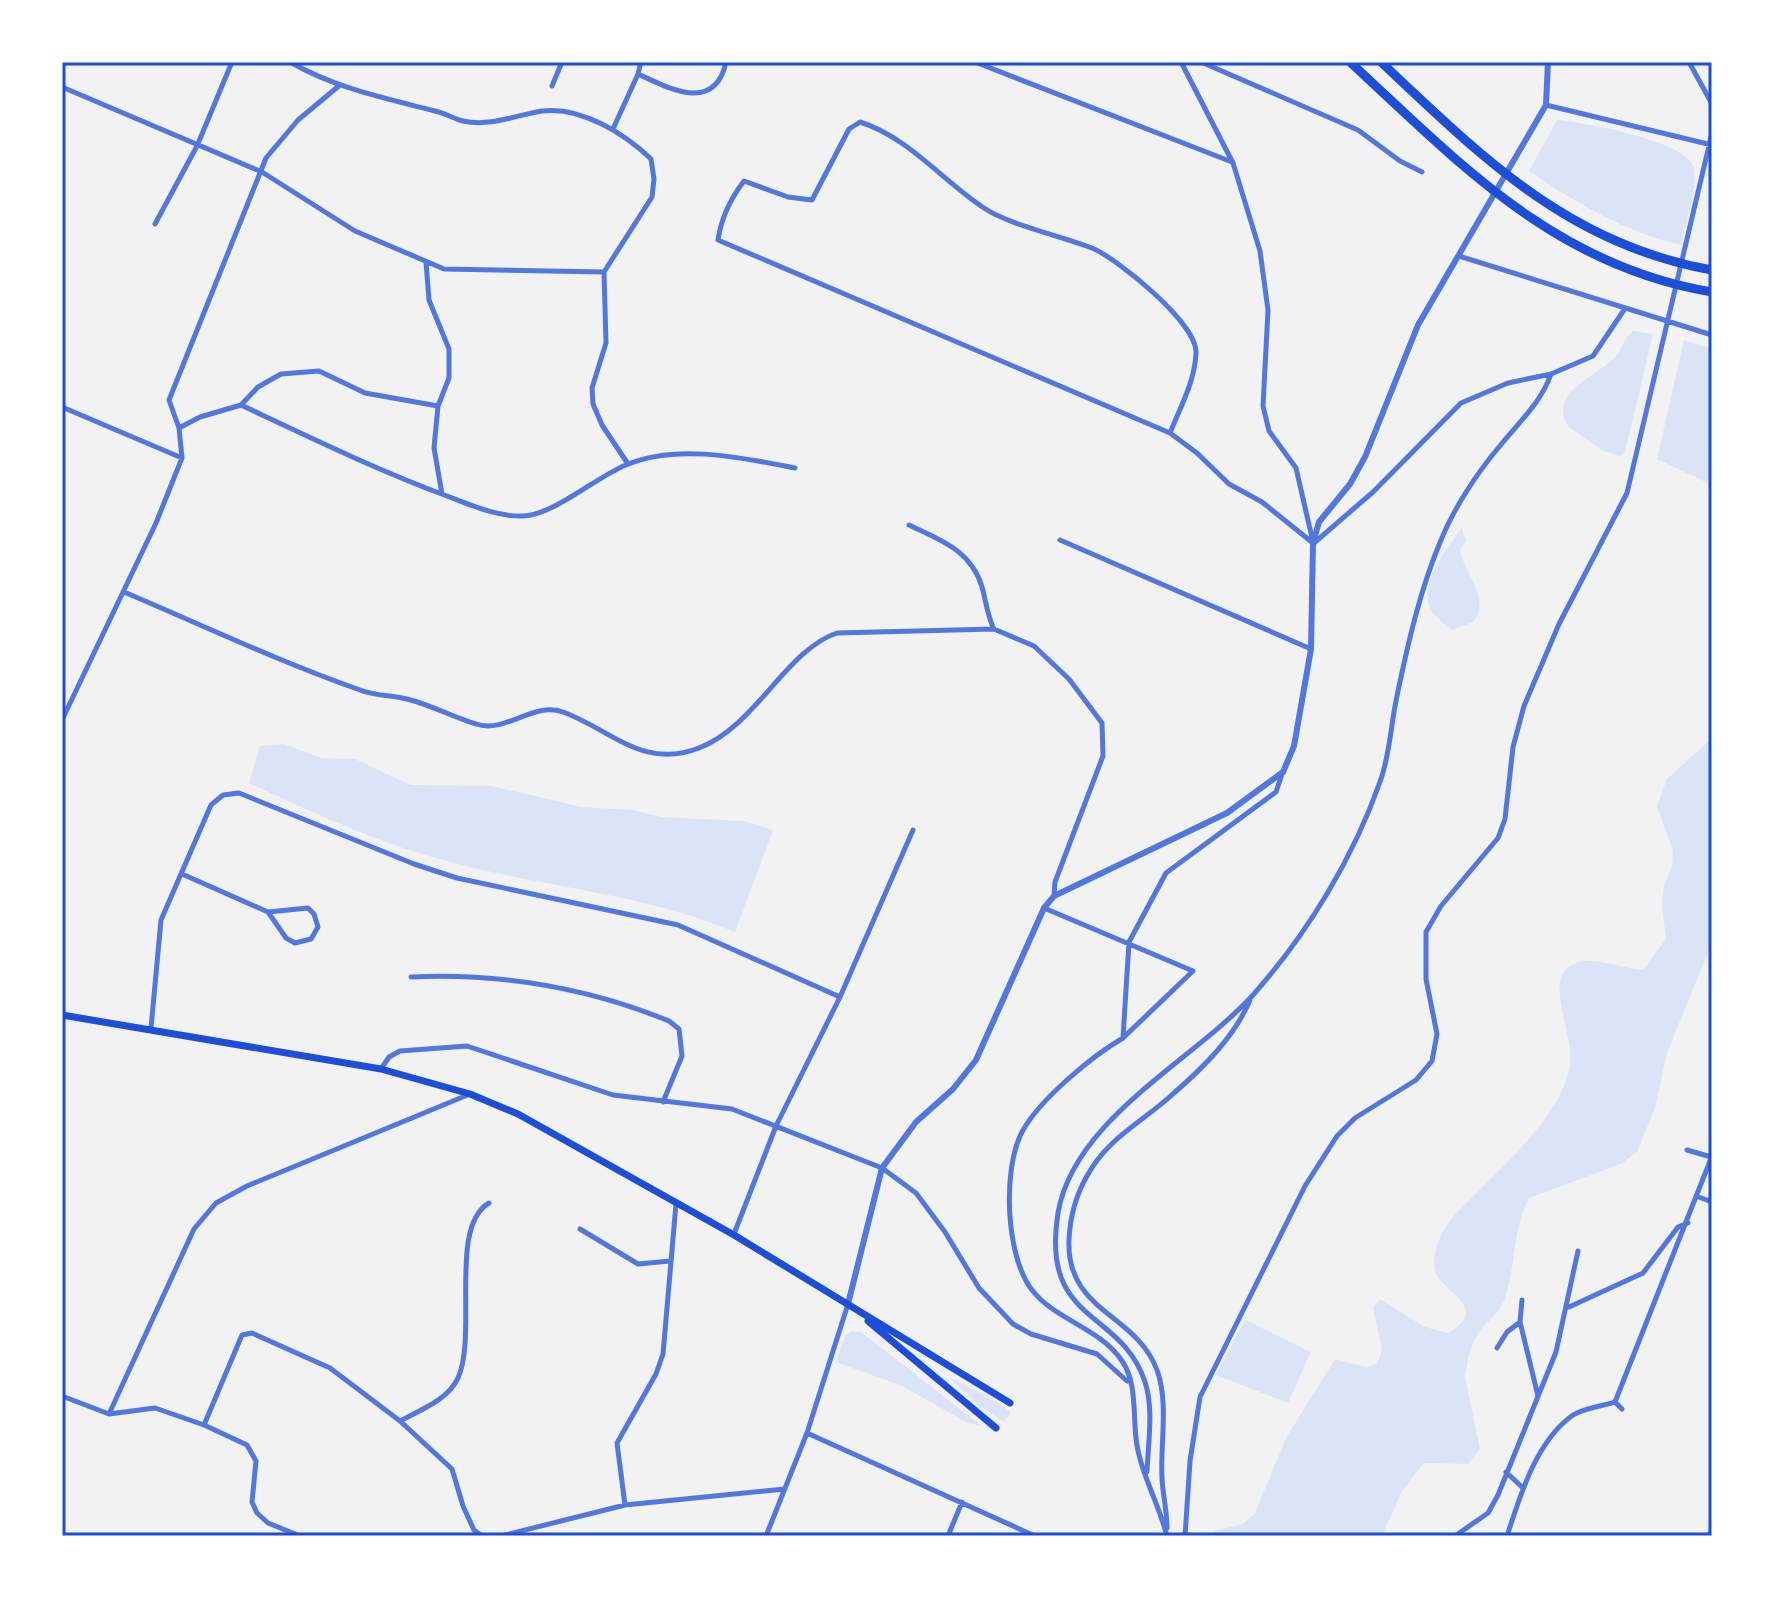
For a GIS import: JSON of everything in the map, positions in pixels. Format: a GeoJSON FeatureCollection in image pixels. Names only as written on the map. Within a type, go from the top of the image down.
{"type":"FeatureCollection","features":[{"type":"Feature","properties":{"kind":"highway"},"geometry":{"type":"LineString","coordinates":[[1350,62],[1490,191],[1530,220],[1629,272],[1671,285],[1712,292]]}},
{"type":"Feature","properties":{"kind":"highway"},"geometry":{"type":"LineString","coordinates":[[1381,62],[1501,173],[1545,205],[1608,239],[1671,263],[1712,270]]}},
{"type":"Feature","properties":{"kind":"main road"},"geometry":{"type":"LineString","coordinates":[[62,1016],[151,1028],[381,1069],[470,1094],[518,1114],[734,1235],[1010,1403]]}},
{"type":"Feature","properties":{"kind":"main road"},"geometry":{"type":"LineString","coordinates":[[848,1304],[996,1428]]}},
{"type":"Feature","properties":{"kind":"street"},"geometry":{"type":"LineString","coordinates":[[155,224],[197,146],[232,62]]}},
{"type":"Feature","properties":{"kind":"street"},"geometry":{"type":"LineString","coordinates":[[290,62],[340,85],[463,121],[496,122],[545,111],[573,115],[613,129],[651,159],[654,179],[652,197],[604,272],[606,343],[592,388],[593,404],[613,446],[628,464]]}},
{"type":"Feature","properties":{"kind":"street"},"geometry":{"type":"LineString","coordinates":[[552,86],[562,62]]}},
{"type":"Feature","properties":{"kind":"street"},"geometry":{"type":"LineString","coordinates":[[613,129],[641,62]]}},
{"type":"Feature","properties":{"kind":"street"},"geometry":{"type":"LineString","coordinates":[[638,74],[683,93],[700,94],[715,87],[726,62]]}},
{"type":"Feature","properties":{"kind":"street"},"geometry":{"type":"LineString","coordinates":[[975,62],[1233,163]]}},
{"type":"Feature","properties":{"kind":"street"},"geometry":{"type":"LineString","coordinates":[[1123,1038],[1129,942],[1166,873],[1276,792],[1294,746],[1311,649],[1313,543],[1296,468],[1269,431],[1263,406],[1268,310],[1265,278],[1233,163],[1181,62]]}},
{"type":"Feature","properties":{"kind":"street"},"geometry":{"type":"LineString","coordinates":[[1201,62],[1358,130],[1400,161],[1422,172]]}},
{"type":"Feature","properties":{"kind":"street"},"geometry":{"type":"LineString","coordinates":[[1313,543],[1319,522],[1350,484],[1365,457],[1418,325],[1546,105],[1548,62]]}},
{"type":"Feature","properties":{"kind":"street"},"geometry":{"type":"LineString","coordinates":[[1689,62],[1712,104]]}},
{"type":"Feature","properties":{"kind":"street"},"geometry":{"type":"LineString","coordinates":[[62,720],[124,592],[182,458],[179,428],[169,400],[266,158],[298,120],[340,85]]}},
{"type":"Feature","properties":{"kind":"street"},"geometry":{"type":"LineString","coordinates":[[62,87],[262,172],[355,231],[444,269],[604,272]]}},
{"type":"Feature","properties":{"kind":"street"},"geometry":{"type":"LineString","coordinates":[[1546,105],[1711,144]]}},
{"type":"Feature","properties":{"kind":"street"},"geometry":{"type":"LineString","coordinates":[[1170,433],[1193,374],[1197,349],[1187,326],[1145,287],[1096,250],[986,210],[932,165],[870,125],[860,122],[849,129],[812,200],[788,197],[744,181],[721,223],[718,240],[1170,433],[1197,453],[1229,484],[1262,502],[1313,543]]}},
{"type":"Feature","properties":{"kind":"street"},"geometry":{"type":"LineString","coordinates":[[1185,1536],[1190,1461],[1200,1397],[1305,1186],[1337,1136],[1355,1118],[1416,1080],[1432,1061],[1437,1034],[1425,966],[1426,932],[1441,906],[1498,838],[1507,807],[1513,747],[1524,706],[1559,624],[1627,493],[1712,133]]}},
{"type":"Feature","properties":{"kind":"street"},"geometry":{"type":"LineString","coordinates":[[1459,256],[1712,335]]}},
{"type":"Feature","properties":{"kind":"street"},"geometry":{"type":"LineString","coordinates":[[426,261],[429,300],[449,349],[449,378],[438,406],[434,448],[442,494]]}},
{"type":"Feature","properties":{"kind":"street"},"geometry":{"type":"LineString","coordinates":[[1313,543],[1373,492],[1461,403],[1508,383],[1551,374],[1593,356],[1624,310]]}},
{"type":"Feature","properties":{"kind":"street"},"geometry":{"type":"LineString","coordinates":[[179,428],[200,417],[241,405],[258,387],[281,374],[319,371],[365,393],[438,406]]}},
{"type":"Feature","properties":{"kind":"street"},"geometry":{"type":"LineString","coordinates":[[1147,1472],[1145,1382],[1128,1351],[1080,1308],[1062,1281],[1056,1254],[1059,1210],[1084,1151],[1252,995],[1307,924],[1352,852],[1382,776],[1418,605],[1441,538],[1496,450],[1545,393],[1551,374]]}},
{"type":"Feature","properties":{"kind":"street"},"geometry":{"type":"LineString","coordinates":[[241,405],[398,478],[488,511],[526,517],[543,511],[628,464],[652,458],[708,455],[795,468]]}},
{"type":"Feature","properties":{"kind":"street"},"geometry":{"type":"LineString","coordinates":[[62,407],[182,458]]}},
{"type":"Feature","properties":{"kind":"street"},"geometry":{"type":"LineString","coordinates":[[909,525],[953,546],[966,556],[976,572],[994,629]]}},
{"type":"Feature","properties":{"kind":"street"},"geometry":{"type":"LineString","coordinates":[[1060,540],[1311,649]]}},
{"type":"Feature","properties":{"kind":"street"},"geometry":{"type":"LineString","coordinates":[[124,592],[361,690],[407,698],[492,727],[549,709],[563,712],[624,745],[658,752],[698,748],[714,739],[750,712],[810,648],[825,637],[837,633],[994,629],[1034,646],[1051,660],[1090,703],[1102,723],[1103,756],[1055,882],[1054,896]]}},
{"type":"Feature","properties":{"kind":"street"},"geometry":{"type":"LineString","coordinates":[[766,1536],[807,1433],[848,1304],[882,1168],[916,1122],[953,1089],[976,1060],[1044,908],[1054,896],[1227,813],[1283,772]]}},
{"type":"Feature","properties":{"kind":"street"},"geometry":{"type":"LineString","coordinates":[[151,1028],[161,920],[211,805],[223,795],[239,793],[414,864],[457,878],[678,925],[840,997]]}},
{"type":"Feature","properties":{"kind":"street"},"geometry":{"type":"LineString","coordinates":[[734,1235],[776,1126],[840,997],[913,830]]}},
{"type":"Feature","properties":{"kind":"street"},"geometry":{"type":"LineString","coordinates":[[182,874],[268,912],[308,908],[314,914],[318,927],[311,939],[295,943],[286,938],[268,912]]}},
{"type":"Feature","properties":{"kind":"street"},"geometry":{"type":"LineString","coordinates":[[1044,908],[1193,971],[1123,1038],[1095,1054],[1071,1075],[1022,1132],[1013,1164],[1009,1218],[1019,1263],[1033,1292],[1089,1330],[1123,1362],[1130,1385],[1136,1440],[1167,1536]]}},
{"type":"Feature","properties":{"kind":"street"},"geometry":{"type":"LineString","coordinates":[[411,977],[467,974],[500,978],[565,990],[669,1021],[679,1029],[682,1056],[663,1102]]}},
{"type":"Feature","properties":{"kind":"street"},"geometry":{"type":"LineString","coordinates":[[1167,1536],[1162,1468],[1162,1399],[1156,1369],[1129,1331],[1079,1287],[1069,1255],[1070,1221],[1075,1197],[1095,1162],[1114,1138],[1173,1094],[1238,1027],[1252,995]]}},
{"type":"Feature","properties":{"kind":"street"},"geometry":{"type":"LineString","coordinates":[[381,1069],[389,1057],[400,1051],[467,1046],[613,1095],[726,1107],[882,1168],[916,1193],[945,1232],[979,1288],[1013,1324],[1031,1334],[1097,1354],[1130,1385]]}},
{"type":"Feature","properties":{"kind":"street"},"geometry":{"type":"LineString","coordinates":[[109,1414],[194,1229],[216,1203],[247,1186],[470,1094]]}},
{"type":"Feature","properties":{"kind":"street"},"geometry":{"type":"LineString","coordinates":[[1615,1402],[1712,1156],[1687,1150]]}},
{"type":"Feature","properties":{"kind":"street"},"geometry":{"type":"LineString","coordinates":[[1696,1196],[1712,1202]]}},
{"type":"Feature","properties":{"kind":"street"},"geometry":{"type":"LineString","coordinates":[[400,1421],[441,1398],[458,1378],[468,1327],[470,1225],[478,1209],[489,1203]]}},
{"type":"Feature","properties":{"kind":"street"},"geometry":{"type":"LineString","coordinates":[[625,1505],[617,1443],[638,1400],[656,1374],[663,1354],[676,1204]]}},
{"type":"Feature","properties":{"kind":"street"},"geometry":{"type":"LineString","coordinates":[[1569,1308],[1643,1273],[1678,1227],[1688,1223]]}},
{"type":"Feature","properties":{"kind":"street"},"geometry":{"type":"LineString","coordinates":[[580,1229],[638,1264],[670,1261]]}},
{"type":"Feature","properties":{"kind":"street"},"geometry":{"type":"LineString","coordinates":[[1455,1536],[1488,1513],[1506,1472],[1538,1397],[1569,1308],[1578,1251]]}},
{"type":"Feature","properties":{"kind":"street"},"geometry":{"type":"LineString","coordinates":[[1522,1300],[1520,1322],[1538,1397]]}},
{"type":"Feature","properties":{"kind":"street"},"geometry":{"type":"LineString","coordinates":[[1497,1348],[1507,1332],[1520,1322]]}},
{"type":"Feature","properties":{"kind":"street"},"geometry":{"type":"LineString","coordinates":[[204,1425],[242,1335],[252,1333],[330,1368],[400,1421],[452,1469],[463,1506],[474,1530],[482,1536]]}},
{"type":"Feature","properties":{"kind":"street"},"geometry":{"type":"LineString","coordinates":[[62,1396],[109,1414],[155,1408],[204,1425],[247,1445],[256,1461],[252,1502],[257,1513],[268,1523],[300,1536]]}},
{"type":"Feature","properties":{"kind":"street"},"geometry":{"type":"LineString","coordinates":[[1615,1402],[1622,1409]]}},
{"type":"Feature","properties":{"kind":"street"},"geometry":{"type":"LineString","coordinates":[[1507,1536],[1523,1488],[1551,1436],[1574,1414],[1615,1402]]}},
{"type":"Feature","properties":{"kind":"street"},"geometry":{"type":"LineString","coordinates":[[807,1433],[1035,1536]]}},
{"type":"Feature","properties":{"kind":"street"},"geometry":{"type":"LineString","coordinates":[[1506,1472],[1523,1488]]}},
{"type":"Feature","properties":{"kind":"street"},"geometry":{"type":"LineString","coordinates":[[501,1536],[625,1505],[785,1489]]}},
{"type":"Feature","properties":{"kind":"street"},"geometry":{"type":"LineString","coordinates":[[948,1536],[962,1502]]}},
{"type":"Feature","properties":{"kind":"street"},"geometry":{"type":"LineString","coordinates":[[1709,1536],[1712,1529]]}},
{"type":"Feature","properties":{"kind":"shaded area"},"geometry":{"type":"Polygon","coordinates":[[[1557,120],[1632,134],[1686,157],[1693,166],[1694,185],[1681,245],[1640,232],[1602,215],[1529,171],[1557,120]]]}},
{"type":"Feature","properties":{"kind":"shaded area"},"geometry":{"type":"Polygon","coordinates":[[[1633,331],[1653,334],[1625,452],[1620,456],[1603,451],[1568,426],[1563,414],[1564,403],[1576,386],[1614,358],[1633,331]]]}},
{"type":"Feature","properties":{"kind":"shaded area"},"geometry":{"type":"Polygon","coordinates":[[[1684,340],[1712,349],[1712,485],[1657,459],[1684,340]]]}},
{"type":"Feature","properties":{"kind":"shaded area"},"geometry":{"type":"Polygon","coordinates":[[[1462,528],[1466,541],[1460,550],[1462,559],[1480,605],[1473,622],[1453,630],[1430,608],[1428,588],[1437,565],[1462,528]]]}},
{"type":"Feature","properties":{"kind":"shaded area"},"geometry":{"type":"Polygon","coordinates":[[[1712,693],[1712,943],[1667,1053],[1655,1108],[1637,1152],[1621,1164],[1529,1198],[1520,1223],[1504,1301],[1477,1335],[1467,1366],[1465,1377],[1480,1449],[1468,1464],[1424,1463],[1402,1491],[1382,1536],[1214,1536],[1215,1531],[1243,1524],[1255,1513],[1286,1438],[1335,1359],[1366,1367],[1377,1364],[1382,1350],[1373,1307],[1380,1299],[1425,1327],[1448,1333],[1465,1318],[1463,1304],[1436,1275],[1434,1258],[1438,1242],[1450,1220],[1546,1118],[1566,1082],[1570,1053],[1560,988],[1566,969],[1583,961],[1592,961],[1643,970],[1666,939],[1662,904],[1673,851],[1657,806],[1667,779],[1711,739],[1712,693]]]}},
{"type":"Feature","properties":{"kind":"shaded area"},"geometry":{"type":"Polygon","coordinates":[[[284,744],[321,758],[355,759],[411,785],[492,786],[582,807],[634,810],[661,817],[744,821],[773,830],[735,932],[668,909],[431,857],[352,829],[249,783],[260,746],[284,744]]]}},
{"type":"Feature","properties":{"kind":"shaded area"},"geometry":{"type":"Polygon","coordinates":[[[1245,1320],[1311,1352],[1288,1403],[1216,1375],[1245,1320]]]}},
{"type":"Feature","properties":{"kind":"shaded area"},"geometry":{"type":"Polygon","coordinates":[[[852,1331],[861,1332],[982,1426],[968,1423],[902,1386],[836,1362],[845,1336],[852,1331]]]}},
{"type":"Feature","properties":{"kind":"shaded area"},"geometry":{"type":"Polygon","coordinates":[[[947,1376],[993,1399],[1011,1412],[1004,1422],[979,1406],[947,1376]]]}}]}
